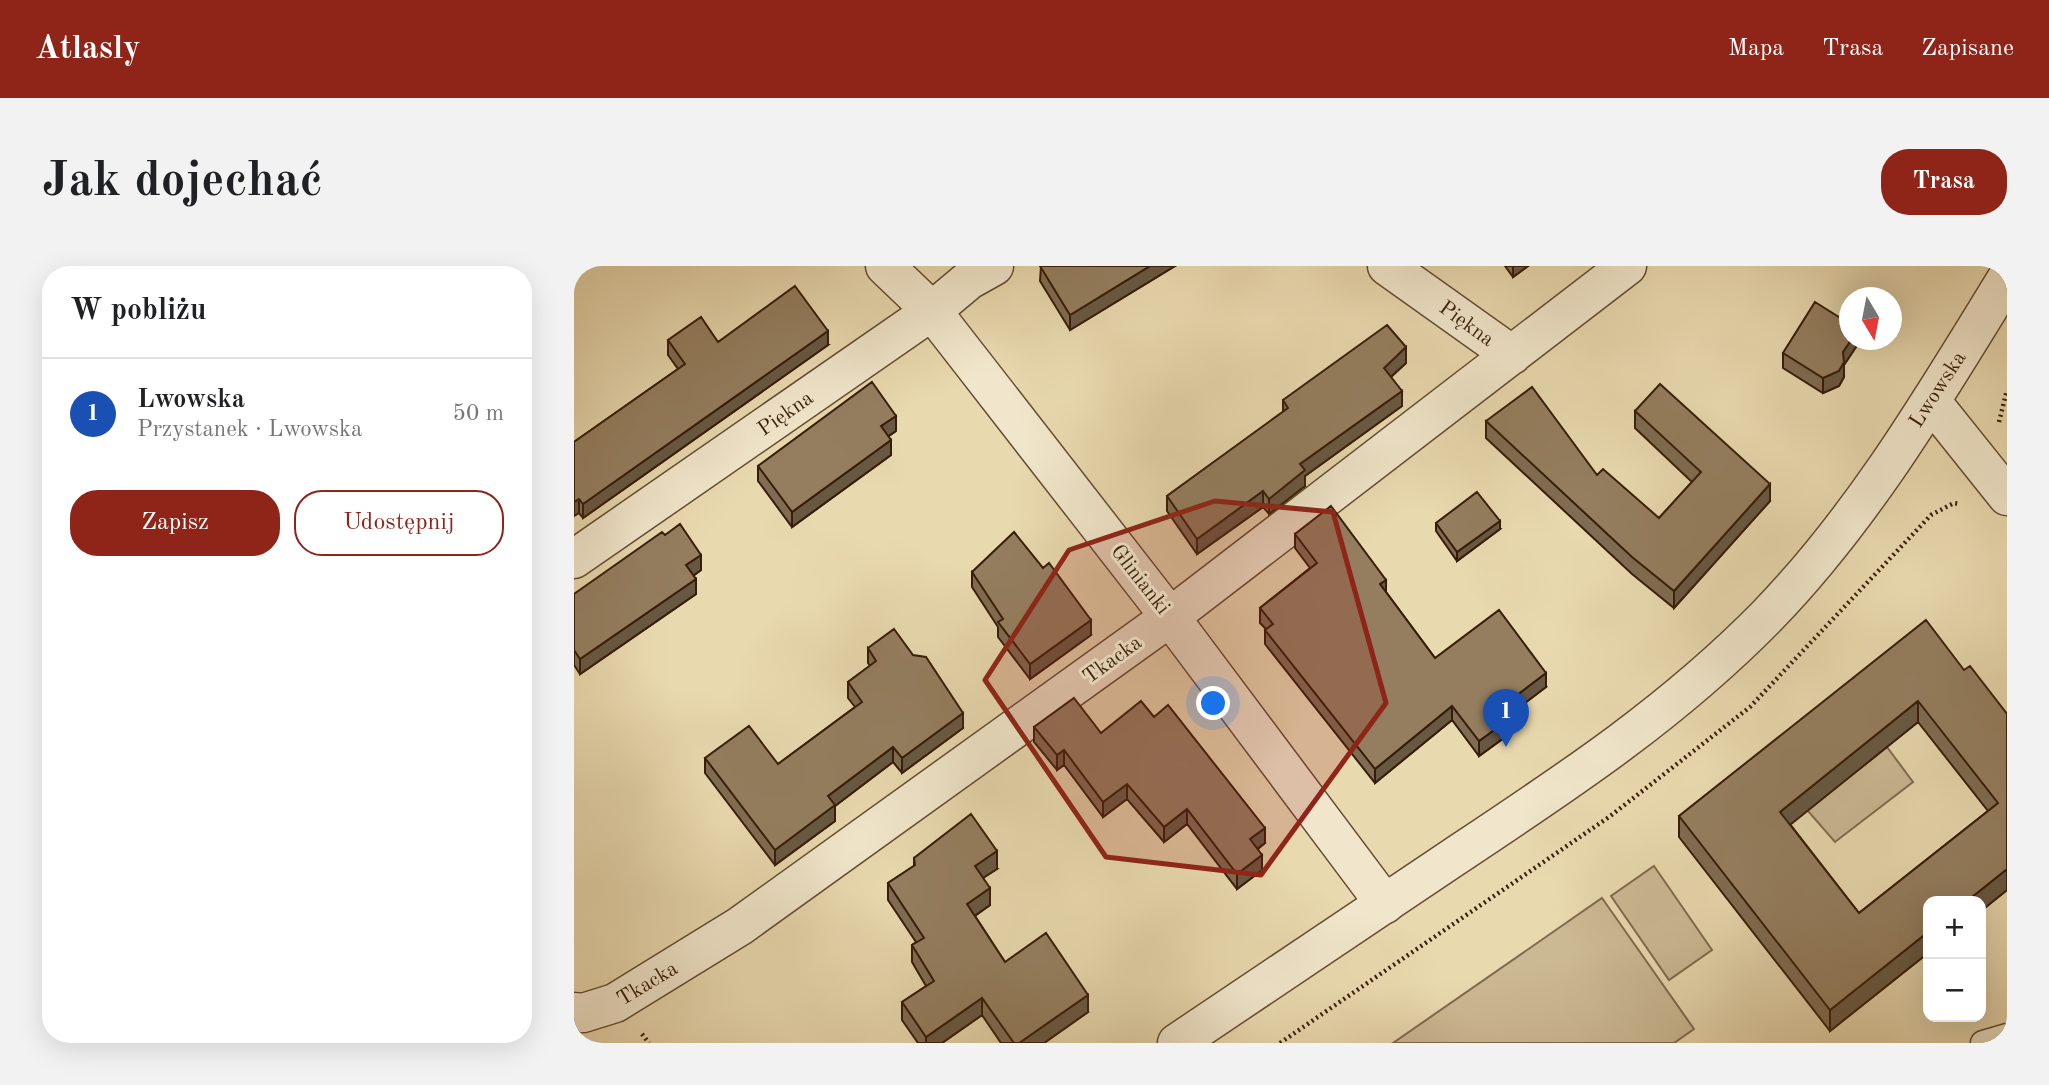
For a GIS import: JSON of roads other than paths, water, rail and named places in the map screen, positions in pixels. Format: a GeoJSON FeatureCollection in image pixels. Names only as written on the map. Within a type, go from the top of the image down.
{"type":"FeatureCollection","features":[{"type":"Feature","properties":{"kind":"street","name":"Glinianki"},"geometry":{"type":"LineString","coordinates":[[884,266],[932,311],[1170,617],[1385,904]]}},
{"type":"Feature","properties":{"kind":"street","name":"Piękna"},"geometry":{"type":"LineString","coordinates":[[574,559],[932,311],[969,280],[994,266]]}},
{"type":"Feature","properties":{"kind":"street","name":"Piękna"},"geometry":{"type":"LineString","coordinates":[[1387,266],[1512,355]]}},
{"type":"Feature","properties":{"kind":"street","name":"Tkacka"},"geometry":{"type":"LineString","coordinates":[[574,1012],[583,1013],[615,1003],[733,931],[1170,617],[1627,266]]}},
{"type":"Feature","properties":{"kind":"street","name":"Lwowska"},"geometry":{"type":"LineString","coordinates":[[1177,1043],[1597,761],[1661,713],[1720,662],[1815,562],[1876,483],[1931,401],[2007,278]]}},
{"type":"Feature","properties":{"kind":"street"},"geometry":{"type":"LineString","coordinates":[[1931,401],[2007,496]]}},
{"type":"Feature","properties":{"kind":"lane"},"geometry":{"type":"LineString","coordinates":[[1983,1043],[2007,1036]]}},
{"type":"Feature","properties":{"kind":"place","name":"Lwowska"},"geometry":{"type":"Point","coordinates":[1506,747]}}]}
